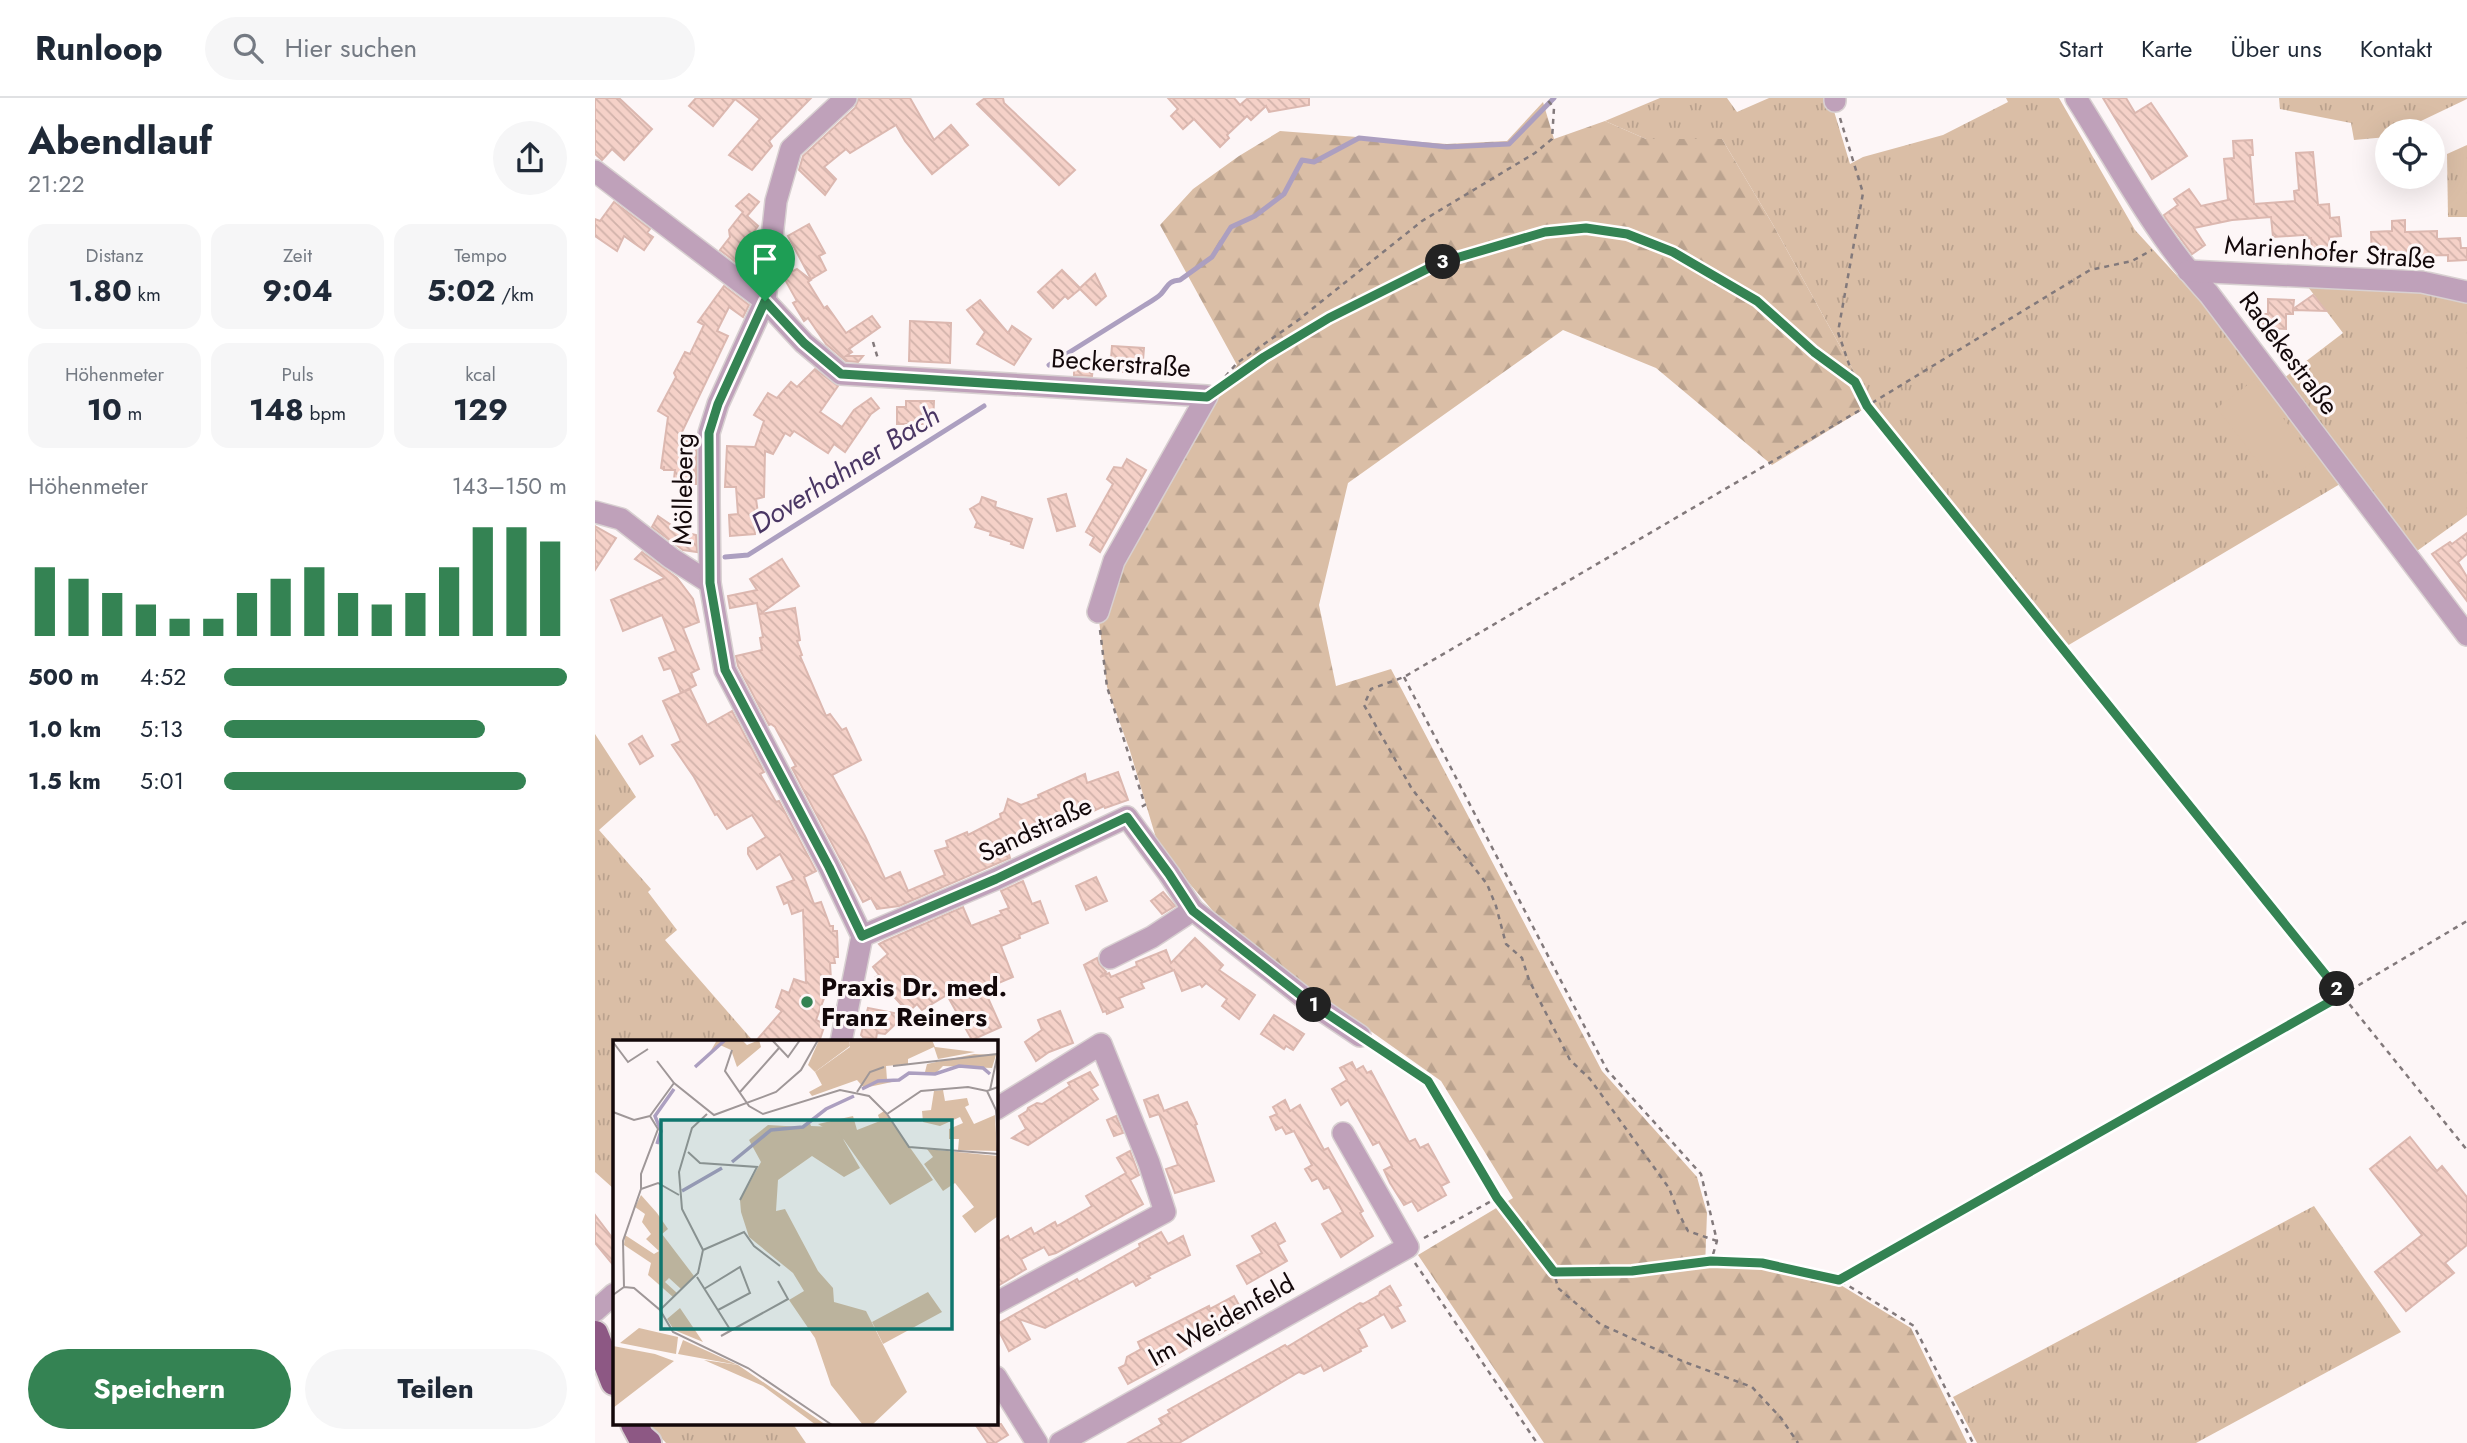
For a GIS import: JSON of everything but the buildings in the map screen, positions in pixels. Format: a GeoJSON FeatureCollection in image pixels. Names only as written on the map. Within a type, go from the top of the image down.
{"type":"FeatureCollection","features":[{"type":"Feature","properties":{"kind":"main road"},"geometry":{"type":"LineString","coordinates":[[595,1334],[613,1379]]}},
{"type":"Feature","properties":{"kind":"main road"},"geometry":{"type":"LineString","coordinates":[[635,1426],[648,1443]]}},
{"type":"Feature","properties":{"kind":"street","name":"Mölleberg"},"geometry":{"type":"LineString","coordinates":[[846,98],[791,149],[776,201],[765,301],[718,404],[709,433],[710,583],[725,670],[829,867],[862,936]]}},
{"type":"Feature","properties":{"kind":"street","name":"Radekestraße"},"geometry":{"type":"LineString","coordinates":[[2076,98],[2164,238],[2188,271],[2209,294],[2467,635]]}},
{"type":"Feature","properties":{"kind":"street","name":"Beckerstraße"},"geometry":{"type":"LineString","coordinates":[[595,171],[765,301],[804,343],[841,374],[1207,397],[1114,561],[1098,612]]}},
{"type":"Feature","properties":{"kind":"street","name":"Marienhofer Straße"},"geometry":{"type":"LineString","coordinates":[[2188,271],[2422,282],[2467,292]]}},
{"type":"Feature","properties":{"kind":"street","name":"Mölleberg"},"geometry":{"type":"LineString","coordinates":[[595,512],[621,519],[671,558],[710,583]]}},
{"type":"Feature","properties":{"kind":"street","name":"Sandstraße"},"geometry":{"type":"LineString","coordinates":[[862,936],[996,879],[1127,817],[1193,911],[1308,1001],[1360,1036]]}},
{"type":"Feature","properties":{"kind":"street"},"geometry":{"type":"LineString","coordinates":[[1110,958],[1152,937],[1193,911]]}},
{"type":"Feature","properties":{"kind":"street"},"geometry":{"type":"LineString","coordinates":[[841,1040],[862,936]]}},
{"type":"Feature","properties":{"kind":"street"},"geometry":{"type":"LineString","coordinates":[[997,1108],[1101,1044],[1149,1163],[1165,1212],[997,1302]]}},
{"type":"Feature","properties":{"kind":"street"},"geometry":{"type":"LineString","coordinates":[[1343,1133],[1407,1247]]}},
{"type":"Feature","properties":{"kind":"street","name":"Im Weidenfeld"},"geometry":{"type":"LineString","coordinates":[[1060,1443],[1407,1247]]}},
{"type":"Feature","properties":{"kind":"street"},"geometry":{"type":"LineString","coordinates":[[595,1311],[613,1295]]}},
{"type":"Feature","properties":{"kind":"street"},"geometry":{"type":"LineString","coordinates":[[997,1379],[1037,1443]]}},
{"type":"Feature","properties":{"kind":"path"},"geometry":{"type":"LineString","coordinates":[[1207,397],[1237,363],[1297,321],[1422,220],[1535,153],[1552,139],[1553,108],[1546,99]]}},
{"type":"Feature","properties":{"kind":"path"},"geometry":{"type":"LineString","coordinates":[[1835,100],[1863,193],[1838,332],[1855,382],[1867,406],[2467,1150]]}},
{"type":"Feature","properties":{"kind":"path"},"geometry":{"type":"LineString","coordinates":[[1207,397],[1264,357],[1329,318],[1439,263],[1545,232],[1586,228],[1627,234],[1673,252],[1757,301],[1814,352],[1855,382]]}},
{"type":"Feature","properties":{"kind":"path"},"geometry":{"type":"LineString","coordinates":[[1717,1241],[1688,1231],[1669,1188],[1590,1079],[1570,1060],[1528,980],[1523,958],[1506,944],[1487,884],[1412,789],[1364,705],[1370,689],[1403,677],[1867,406],[2090,270],[2132,261],[2151,251],[2164,238]]}},
{"type":"Feature","properties":{"kind":"path"},"geometry":{"type":"LineString","coordinates":[[1098,612],[1107,687],[1145,805],[1127,817]]}},
{"type":"Feature","properties":{"kind":"path"},"geometry":{"type":"LineString","coordinates":[[1403,677],[1607,1070],[1702,1174],[1717,1241],[1711,1261]]}},
{"type":"Feature","properties":{"kind":"path"},"geometry":{"type":"LineString","coordinates":[[1839,1280],[2342,995],[2467,921]]}},
{"type":"Feature","properties":{"kind":"path"},"geometry":{"type":"LineString","coordinates":[[1360,1036],[1428,1081],[1497,1198],[1554,1272],[1558,1288],[1600,1324],[1682,1361],[1752,1387],[1781,1418],[1798,1443]]}},
{"type":"Feature","properties":{"kind":"path"},"geometry":{"type":"LineString","coordinates":[[1497,1198],[1407,1247],[1537,1443]]}},
{"type":"Feature","properties":{"kind":"path"},"geometry":{"type":"LineString","coordinates":[[1554,1272],[1632,1271],[1711,1261],[1762,1263],[1839,1280],[1914,1326],[1973,1443]]}},
{"type":"Feature","properties":{"kind":"green space"},"geometry":{"type":"Polygon","coordinates":[[[1660,98],[1727,98],[1737,112],[1769,98],[1830,98],[1850,164],[1863,157],[1943,135],[2008,102],[2006,98],[2059,98],[2135,230],[2201,302],[2340,484],[2067,646],[1872,404],[1772,223],[1722,139],[1646,139],[1605,121],[1660,98]]]}},
{"type":"Feature","properties":{"kind":"green space"},"geometry":{"type":"Polygon","coordinates":[[[2279,98],[2467,98],[2425,119],[2375,119],[2375,138],[2354,140],[2351,123],[2280,109],[2279,98]]]}},
{"type":"Feature","properties":{"kind":"green space"},"geometry":{"type":"Polygon","coordinates":[[[1543,102],[1554,139],[1605,121],[1646,139],[1722,139],[1772,223],[1872,404],[1772,465],[1656,368],[1563,330],[1348,483],[1319,605],[1336,686],[1391,669],[1602,1071],[1697,1177],[1707,1213],[1705,1268],[1761,1267],[1839,1284],[1911,1328],[1967,1443],[1544,1443],[1418,1255],[1513,1198],[1441,1081],[1231,932],[1159,848],[1130,751],[1107,687],[1098,612],[1189,429],[1237,365],[1160,225],[1193,189],[1280,131],[1447,144],[1507,141],[1543,102]]]}},
{"type":"Feature","properties":{"kind":"green space"},"geometry":{"type":"Polygon","coordinates":[[[2467,145],[2467,217],[2448,217],[2447,154],[2467,145]]]}},
{"type":"Feature","properties":{"kind":"green space"},"geometry":{"type":"Polygon","coordinates":[[[2305,283],[2423,288],[2467,297],[2467,515],[2410,556],[2284,378],[2343,333],[2305,283]]]}},
{"type":"Feature","properties":{"kind":"green space"},"geometry":{"type":"Polygon","coordinates":[[[2254,380],[2315,460],[2278,488],[2217,408],[2254,380]]]}},
{"type":"Feature","properties":{"kind":"green space"},"geometry":{"type":"Polygon","coordinates":[[[595,734],[636,797],[599,830],[651,889],[648,892],[677,930],[665,940],[752,1040],[613,1040],[613,1188],[595,1172],[595,734]]]}},
{"type":"Feature","properties":{"kind":"green space"},"geometry":{"type":"Polygon","coordinates":[[[2314,1206],[2401,1332],[2196,1443],[1977,1443],[1953,1397],[2314,1206]]]}},
{"type":"Feature","properties":{"kind":"green space"},"geometry":{"type":"Polygon","coordinates":[[[650,1426],[794,1426],[806,1443],[666,1443],[650,1426]]]}},
{"type":"Feature","properties":{"kind":"waterway","name":"Doverhahner Bach"},"geometry":{"type":"LineString","coordinates":[[1049,365],[1153,300],[1171,283],[1180,280],[1212,257],[1231,227],[1255,216],[1284,194],[1302,160],[1314,162],[1359,138],[1447,147],[1509,144],[1554,98]]}},
{"type":"Feature","properties":{"kind":"waterway","name":"Doverhahner Bach"},"geometry":{"type":"LineString","coordinates":[[725,557],[748,555],[984,406]]}},
{"type":"Feature","properties":{"kind":"place","name":"Praxis Dr. med. Franz Reiners"},"geometry":{"type":"Point","coordinates":[807,1002]}},
{"type":"Feature","properties":{"kind":"route"},"geometry":{"type":"LineString","coordinates":[[1586,228],[1627,234],[1673,252],[1757,301],[1814,352],[1855,382],[1867,406],[2342,995],[1839,1280],[1762,1263],[1711,1261],[1632,1271],[1554,1272],[1497,1198],[1428,1081],[1308,1001],[1193,911],[1127,817],[996,879],[862,936],[829,867],[725,670],[710,583],[709,433],[718,404],[765,301],[804,343],[841,374],[1207,397],[1264,357],[1329,318],[1439,263],[1545,232],[1586,228]]}}]}
